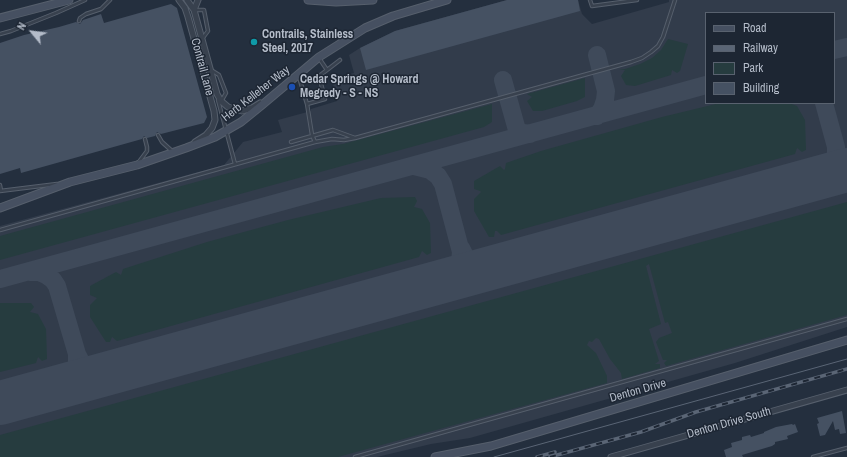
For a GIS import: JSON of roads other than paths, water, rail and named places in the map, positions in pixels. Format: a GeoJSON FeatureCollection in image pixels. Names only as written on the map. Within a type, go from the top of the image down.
{"type":"FeatureCollection","features":[{"type":"Feature","properties":{"kind":"main road"},"geometry":{"type":"LineString","coordinates":[[0,18],[69,0]]}},
{"type":"Feature","properties":{"kind":"main road"},"geometry":{"type":"LineString","coordinates":[[308,0],[336,2],[373,0]]}},
{"type":"Feature","properties":{"kind":"main road","name":"Herb Kelleher Way"},"geometry":{"type":"LineString","coordinates":[[0,208],[70,182],[137,165],[215,137],[241,122],[319,57],[365,28],[393,16],[447,0]]}},
{"type":"Feature","properties":{"kind":"main road","name":"Denton Drive"},"geometry":{"type":"LineString","coordinates":[[435,457],[490,446],[847,340]]}},
{"type":"Feature","properties":{"kind":"street","name":"Contrail Lane"},"geometry":{"type":"LineString","coordinates":[[179,0],[185,8],[188,17],[214,111],[215,120],[212,128],[206,135],[186,148]]}},
{"type":"Feature","properties":{"kind":"street","name":"Contrail Lane"},"geometry":{"type":"LineString","coordinates":[[187,0],[194,10],[217,94],[221,101],[228,107],[242,111],[252,108],[273,96]]}},
{"type":"Feature","properties":{"kind":"street"},"geometry":{"type":"LineString","coordinates":[[194,10],[198,0]]}},
{"type":"Feature","properties":{"kind":"street","name":"Denton Drive South"},"geometry":{"type":"LineString","coordinates":[[614,457],[847,390]]}},
{"type":"Feature","properties":{"kind":"lane"},"geometry":{"type":"LineString","coordinates":[[0,34],[49,16],[85,0]]}},
{"type":"Feature","properties":{"kind":"lane"},"geometry":{"type":"LineString","coordinates":[[79,21],[80,18],[86,14],[101,9],[110,0]]}},
{"type":"Feature","properties":{"kind":"lane"},"geometry":{"type":"LineString","coordinates":[[590,0],[592,6],[637,0]]}},
{"type":"Feature","properties":{"kind":"lane"},"geometry":{"type":"LineString","coordinates":[[0,230],[315,142],[332,139],[344,140],[355,138],[642,58],[658,46],[663,37],[675,0]]}},
{"type":"Feature","properties":{"kind":"lane"},"geometry":{"type":"LineString","coordinates":[[194,10],[204,10],[208,31],[202,40]]}},
{"type":"Feature","properties":{"kind":"lane"},"geometry":{"type":"LineString","coordinates":[[319,57],[327,70]]}},
{"type":"Feature","properties":{"kind":"lane"},"geometry":{"type":"LineString","coordinates":[[307,104],[325,99],[319,76],[340,60]]}},
{"type":"Feature","properties":{"kind":"lane"},"geometry":{"type":"LineString","coordinates":[[210,70],[219,75],[226,93],[221,101]]}},
{"type":"Feature","properties":{"kind":"lane"},"geometry":{"type":"LineString","coordinates":[[298,74],[307,104],[312,136],[315,142]]}},
{"type":"Feature","properties":{"kind":"lane","name":"Contrail Lane"},"geometry":{"type":"LineString","coordinates":[[217,94],[235,164]]}},
{"type":"Feature","properties":{"kind":"lane"},"geometry":{"type":"LineString","coordinates":[[291,142],[332,130],[355,138]]}},
{"type":"Feature","properties":{"kind":"lane"},"geometry":{"type":"LineString","coordinates":[[158,135],[162,142],[173,153]]}},
{"type":"Feature","properties":{"kind":"lane"},"geometry":{"type":"LineString","coordinates":[[137,165],[147,151],[145,138]]}},
{"type":"Feature","properties":{"kind":"lane"},"geometry":{"type":"LineString","coordinates":[[0,185],[1,191],[70,182]]}},
{"type":"Feature","properties":{"kind":"lane"},"geometry":{"type":"LineString","coordinates":[[355,457],[847,319]]}},
{"type":"Feature","properties":{"kind":"lane"},"geometry":{"type":"LineString","coordinates":[[813,457],[847,448]]}},
{"type":"Feature","properties":{"kind":"tram line"},"geometry":{"type":"LineString","coordinates":[[494,457],[847,359]]}},
{"type":"Feature","properties":{"kind":"railway"},"geometry":{"type":"LineString","coordinates":[[550,457],[641,432],[696,412],[847,369]]}},
{"type":"Feature","properties":{"kind":"railway"},"geometry":{"type":"LineString","coordinates":[[537,457],[555,452]]}},
{"type":"Feature","properties":{"kind":"place","name":"Contrails, Stainless Steel, 2017"},"geometry":{"type":"Point","coordinates":[254,42]}},
{"type":"Feature","properties":{"kind":"place","name":"Cedar Springs @ Howard Megredy - S - NS"},"geometry":{"type":"Point","coordinates":[292,87]}}]}
